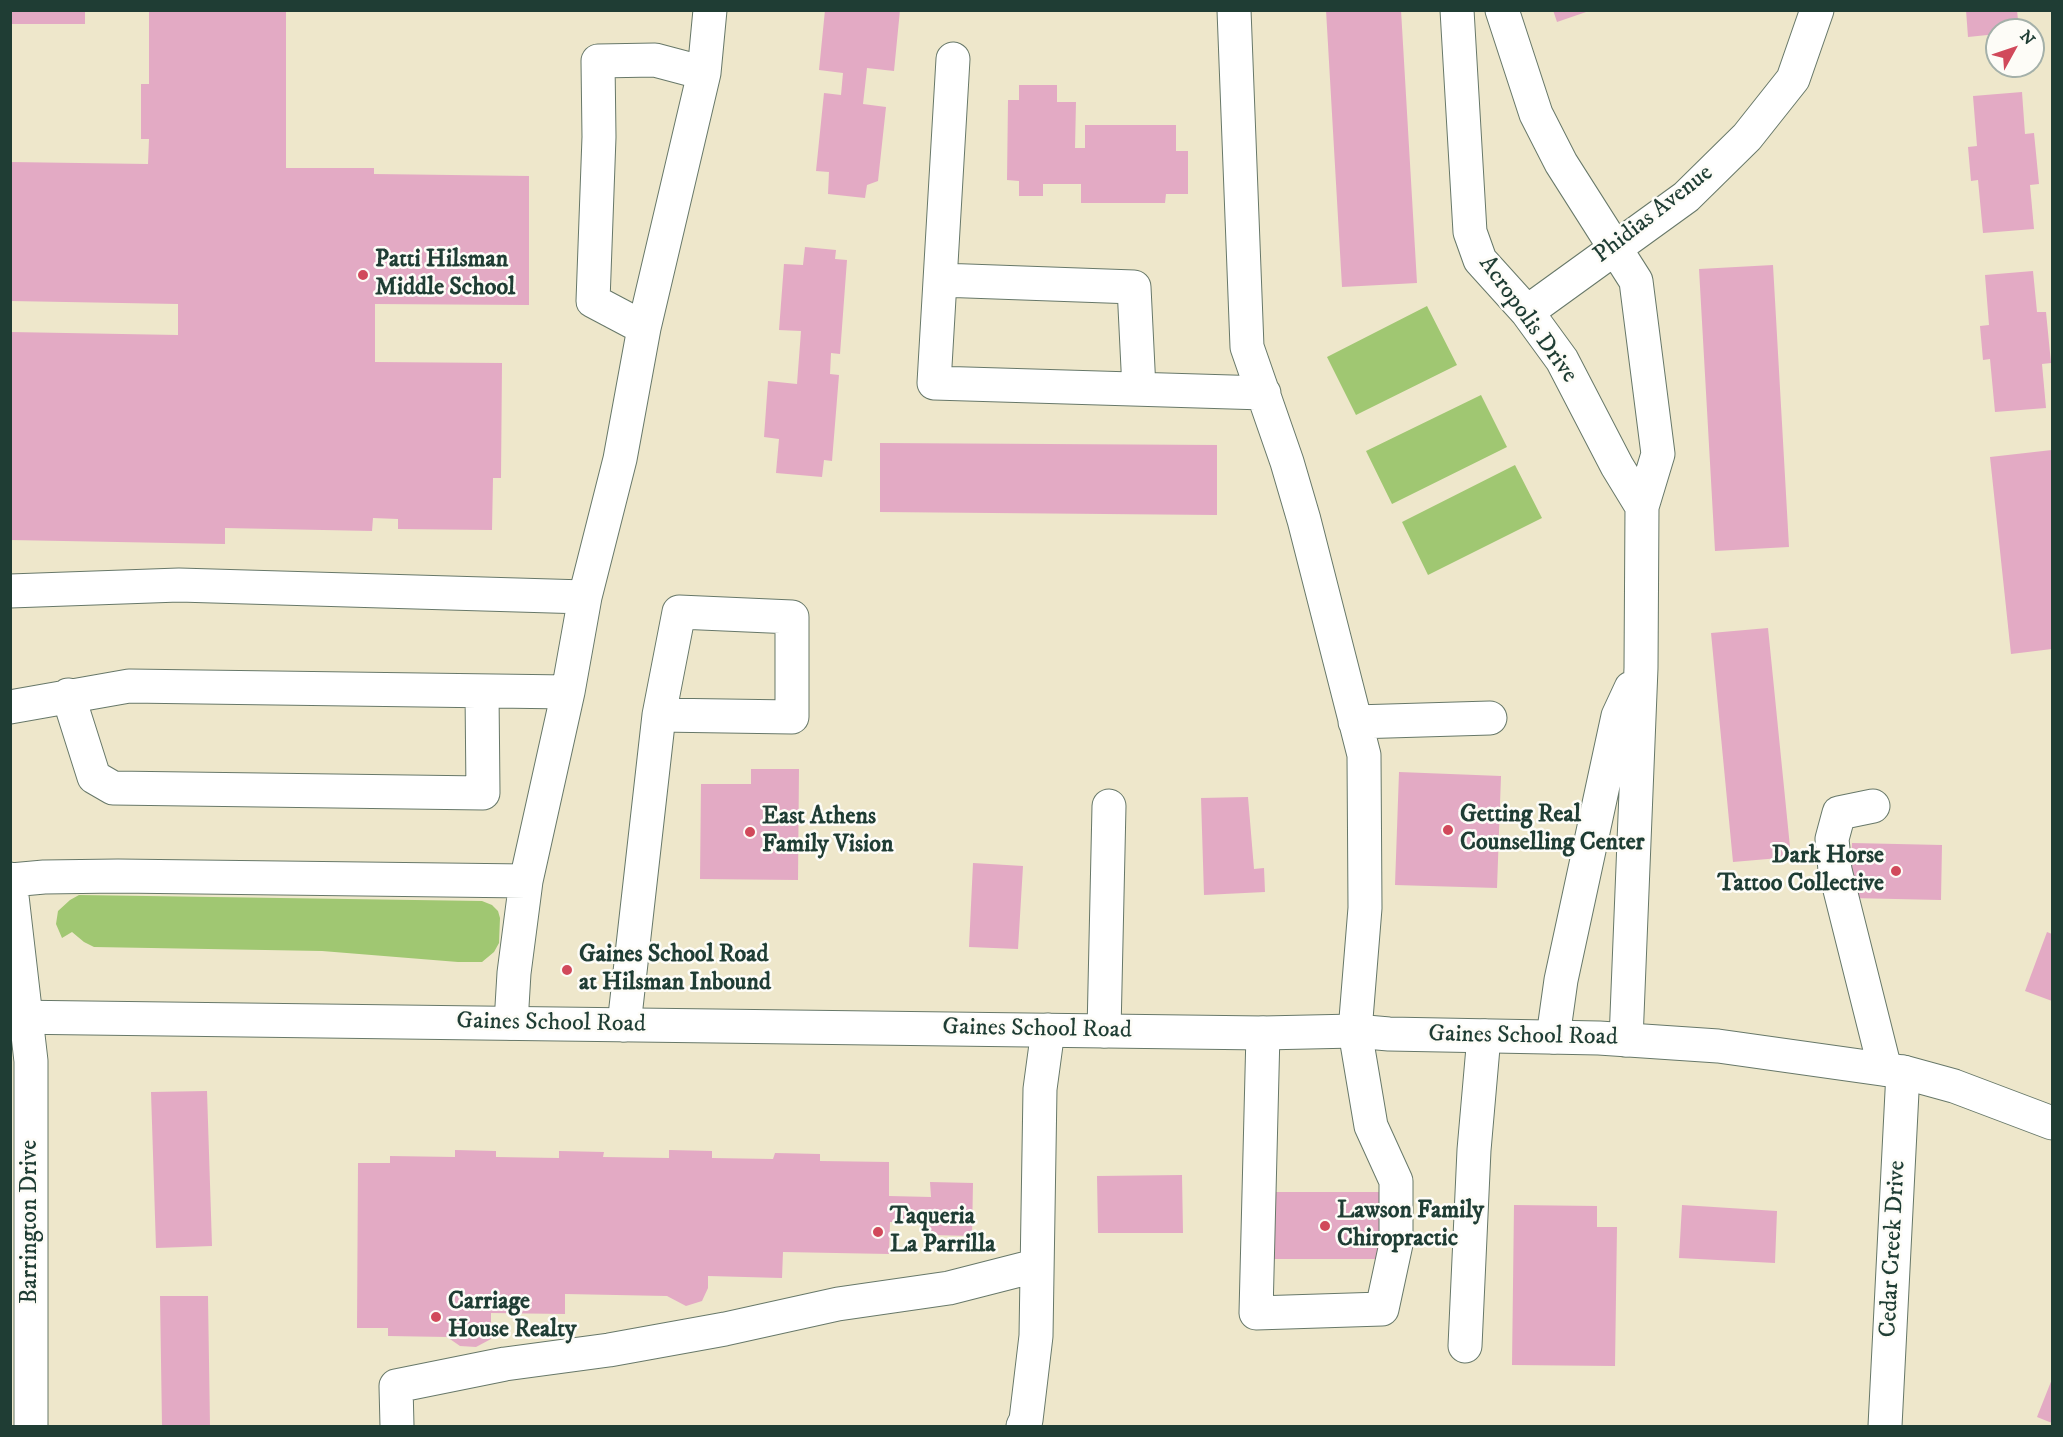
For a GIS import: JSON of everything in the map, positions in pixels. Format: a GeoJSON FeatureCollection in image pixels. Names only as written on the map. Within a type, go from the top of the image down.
{"type":"FeatureCollection","features":[{"type":"Feature","properties":{"kind":"main road"},"geometry":{"type":"LineString","coordinates":[[511,1023],[514,973],[526,881],[568,692],[585,597],[620,459],[644,328],[704,73],[710,10]]}},
{"type":"Feature","properties":{"kind":"main road"},"geometry":{"type":"LineString","coordinates":[[1234,10],[1247,347],[1304,520],[1364,755],[1365,908],[1354,1031],[1371,1126],[1396,1181],[1396,1244],[1382,1309],[1256,1313],[1263,1033]]}},
{"type":"Feature","properties":{"kind":"main road","name":"Acropolis Drive"},"geometry":{"type":"LineString","coordinates":[[1457,10],[1470,232],[1480,261],[1527,312],[1562,360],[1617,466],[1642,507]]}},
{"type":"Feature","properties":{"kind":"main road"},"geometry":{"type":"LineString","coordinates":[[1502,10],[1536,114],[1561,163],[1636,280],[1658,454],[1642,507],[1641,668],[1626,1040]]}},
{"type":"Feature","properties":{"kind":"main road","name":"Phidias Avenue"},"geometry":{"type":"LineString","coordinates":[[1527,312],[1686,196],[1747,137],[1793,79],[1816,10]]}},
{"type":"Feature","properties":{"kind":"main road"},"geometry":{"type":"LineString","coordinates":[[953,59],[934,383],[1264,393]]}},
{"type":"Feature","properties":{"kind":"main road"},"geometry":{"type":"LineString","coordinates":[[644,328],[593,301],[599,137],[598,61],[655,60],[704,73]]}},
{"type":"Feature","properties":{"kind":"main road"},"geometry":{"type":"LineString","coordinates":[[940,280],[1134,287],[1139,389]]}},
{"type":"Feature","properties":{"kind":"main road"},"geometry":{"type":"LineString","coordinates":[[10,591],[179,585],[585,597]]}},
{"type":"Feature","properties":{"kind":"main road"},"geometry":{"type":"LineString","coordinates":[[624,1025],[659,715],[679,612],[792,616],[792,717],[659,715]]}},
{"type":"Feature","properties":{"kind":"main road"},"geometry":{"type":"LineString","coordinates":[[1553,1037],[1561,980],[1618,716],[1641,668]]}},
{"type":"Feature","properties":{"kind":"main road"},"geometry":{"type":"LineString","coordinates":[[10,706],[129,686],[568,692]]}},
{"type":"Feature","properties":{"kind":"main road"},"geometry":{"type":"LineString","coordinates":[[68,695],[94,777],[113,788],[483,793],[482,692]]}},
{"type":"Feature","properties":{"kind":"main road"},"geometry":{"type":"LineString","coordinates":[[1355,722],[1490,718]]}},
{"type":"Feature","properties":{"kind":"main road"},"geometry":{"type":"LineString","coordinates":[[1104,1031],[1109,806]]}},
{"type":"Feature","properties":{"kind":"main road","name":"Cedar Creek Drive"},"geometry":{"type":"LineString","coordinates":[[1873,806],[1839,813],[1832,839],[1835,870],[1894,1071],[1885,1426]]}},
{"type":"Feature","properties":{"kind":"main road"},"geometry":{"type":"LineString","coordinates":[[10,879],[118,876],[526,881]]}},
{"type":"Feature","properties":{"kind":"main road","name":"Barrington Drive"},"geometry":{"type":"LineString","coordinates":[[10,879],[19,1017],[31,1095],[31,1426]]}},
{"type":"Feature","properties":{"kind":"main road","name":"Gaines School Road"},"geometry":{"type":"LineString","coordinates":[[19,1017],[1263,1033],[1354,1031],[1626,1040],[1718,1046],[1894,1071],[1954,1086],[2052,1123]]}},
{"type":"Feature","properties":{"kind":"main road"},"geometry":{"type":"LineString","coordinates":[[1023,1426],[1026,1420],[1036,1336],[1035,1266],[1040,1089],[1048,1030]]}},
{"type":"Feature","properties":{"kind":"main road"},"geometry":{"type":"LineString","coordinates":[[1465,1346],[1474,1150],[1484,1036]]}},
{"type":"Feature","properties":{"kind":"main road"},"geometry":{"type":"LineString","coordinates":[[397,1426],[396,1386],[505,1364],[609,1350],[725,1329],[838,1304],[949,1288],[1035,1266]]}},
{"type":"Feature","properties":{"kind":"green space"},"geometry":{"type":"Polygon","coordinates":[[[1427,306],[1457,365],[1356,415],[1327,357],[1427,306]]]}},
{"type":"Feature","properties":{"kind":"green space"},"geometry":{"type":"Polygon","coordinates":[[[1481,395],[1507,447],[1392,504],[1366,451],[1481,395]]]}},
{"type":"Feature","properties":{"kind":"green space"},"geometry":{"type":"Polygon","coordinates":[[[1515,465],[1542,518],[1428,575],[1402,522],[1515,465]]]}},
{"type":"Feature","properties":{"kind":"green space"},"geometry":{"type":"Polygon","coordinates":[[[79,895],[482,901],[492,905],[498,911],[499,943],[494,952],[482,962],[322,951],[94,947],[72,932],[62,938],[56,924],[58,911],[79,895]]]}},
{"type":"Feature","properties":{"kind":"building"},"geometry":{"type":"Polygon","coordinates":[[[10,10],[85,10],[85,24],[10,24],[10,10]]]}},
{"type":"Feature","properties":{"kind":"building"},"geometry":{"type":"Polygon","coordinates":[[[149,10],[286,10],[286,168],[374,168],[374,174],[529,176],[529,305],[375,304],[375,362],[502,363],[501,478],[493,478],[492,530],[398,529],[398,519],[373,518],[372,531],[225,528],[225,544],[10,540],[10,332],[178,335],[178,304],[10,301],[10,162],[148,164],[149,139],[141,139],[141,84],[149,84],[149,10]]]}},
{"type":"Feature","properties":{"kind":"building"},"geometry":{"type":"Polygon","coordinates":[[[825,10],[900,10],[894,71],[867,68],[863,104],[886,107],[878,181],[867,185],[865,198],[828,194],[829,172],[816,171],[824,93],[841,95],[843,73],[819,70],[825,10]]]}},
{"type":"Feature","properties":{"kind":"building"},"geometry":{"type":"Polygon","coordinates":[[[1326,10],[1401,10],[1417,283],[1342,287],[1326,10]]]}},
{"type":"Feature","properties":{"kind":"building"},"geometry":{"type":"Polygon","coordinates":[[[1553,10],[1589,10],[1589,11],[1557,22],[1553,10]]]}},
{"type":"Feature","properties":{"kind":"building"},"geometry":{"type":"Polygon","coordinates":[[[1966,10],[2017,10],[2018,18],[1985,18],[1985,35],[1968,37],[1966,10]]]}},
{"type":"Feature","properties":{"kind":"building"},"geometry":{"type":"Polygon","coordinates":[[[1019,85],[1057,85],[1057,102],[1076,102],[1075,148],[1085,148],[1085,125],[1176,125],[1176,151],[1188,151],[1188,194],[1166,194],[1165,203],[1081,203],[1081,184],[1043,184],[1043,196],[1019,196],[1019,181],[1007,180],[1008,100],[1019,100],[1019,85]]]}},
{"type":"Feature","properties":{"kind":"building"},"geometry":{"type":"Polygon","coordinates":[[[2022,92],[2025,134],[2034,133],[2039,184],[2030,185],[2034,229],[1983,233],[1978,180],[1971,181],[1968,147],[1977,146],[1973,96],[2022,92]]]}},
{"type":"Feature","properties":{"kind":"building"},"geometry":{"type":"Polygon","coordinates":[[[805,247],[836,250],[835,259],[847,260],[840,354],[831,353],[830,374],[839,375],[832,461],[824,460],[822,477],[776,473],[779,439],[764,437],[768,381],[797,384],[801,331],[779,330],[784,264],[803,265],[805,247]]]}},
{"type":"Feature","properties":{"kind":"building"},"geometry":{"type":"Polygon","coordinates":[[[1773,265],[1789,547],[1715,551],[1699,269],[1773,265]]]}},
{"type":"Feature","properties":{"kind":"building"},"geometry":{"type":"Polygon","coordinates":[[[2033,271],[2037,312],[2046,312],[2051,363],[2042,364],[2046,408],[1995,412],[1990,359],[1983,360],[1980,326],[1989,325],[1985,275],[2033,271]]]}},
{"type":"Feature","properties":{"kind":"building"},"geometry":{"type":"Polygon","coordinates":[[[880,443],[1217,445],[1217,515],[880,512],[880,443]]]}},
{"type":"Feature","properties":{"kind":"building"},"geometry":{"type":"Polygon","coordinates":[[[2052,450],[2052,649],[2011,654],[1990,457],[2052,450]]]}},
{"type":"Feature","properties":{"kind":"building"},"geometry":{"type":"Polygon","coordinates":[[[1768,628],[1791,857],[1733,862],[1711,633],[1768,628]]]}},
{"type":"Feature","properties":{"kind":"building","name":"East Athens Family Vision"},"geometry":{"type":"Polygon","coordinates":[[[751,769],[799,769],[798,880],[700,879],[701,784],[751,784],[751,769]]]}},
{"type":"Feature","properties":{"kind":"building","name":"Getting Real Counselling Center"},"geometry":{"type":"Polygon","coordinates":[[[1399,772],[1501,776],[1497,888],[1395,885],[1399,772]]]}},
{"type":"Feature","properties":{"kind":"building"},"geometry":{"type":"Polygon","coordinates":[[[1248,797],[1254,869],[1264,868],[1265,892],[1204,895],[1201,798],[1248,797]]]}},
{"type":"Feature","properties":{"kind":"building","name":"Dark Horse Tattoo Collective"},"geometry":{"type":"Polygon","coordinates":[[[1852,843],[1942,845],[1941,900],[1850,898],[1852,843]]]}},
{"type":"Feature","properties":{"kind":"building"},"geometry":{"type":"Polygon","coordinates":[[[973,863],[1023,866],[1018,949],[969,947],[973,863]]]}},
{"type":"Feature","properties":{"kind":"building"},"geometry":{"type":"Polygon","coordinates":[[[2047,932],[2052,934],[2052,1001],[2025,991],[2047,932]]]}},
{"type":"Feature","properties":{"kind":"building"},"geometry":{"type":"Polygon","coordinates":[[[207,1091],[212,1246],[156,1248],[151,1092],[207,1091]]]}},
{"type":"Feature","properties":{"kind":"building"},"geometry":{"type":"Polygon","coordinates":[[[455,1150],[496,1151],[496,1157],[559,1158],[559,1151],[604,1152],[603,1157],[669,1158],[669,1150],[712,1151],[712,1158],[773,1159],[775,1153],[820,1154],[820,1161],[889,1162],[889,1196],[931,1197],[930,1182],[973,1183],[972,1236],[929,1235],[929,1223],[890,1222],[889,1254],[783,1252],[782,1278],[708,1276],[708,1288],[702,1301],[686,1306],[667,1296],[565,1294],[565,1314],[491,1313],[491,1339],[476,1347],[460,1346],[447,1337],[388,1336],[388,1328],[357,1328],[358,1163],[390,1163],[390,1156],[455,1157],[455,1150]]]}},
{"type":"Feature","properties":{"kind":"building"},"geometry":{"type":"Polygon","coordinates":[[[1182,1175],[1183,1233],[1098,1233],[1097,1176],[1182,1175]]]}},
{"type":"Feature","properties":{"kind":"building","name":"Lawson Family Chiropractic"},"geometry":{"type":"Polygon","coordinates":[[[1267,1192],[1382,1192],[1383,1259],[1267,1259],[1267,1192]]]}},
{"type":"Feature","properties":{"kind":"building"},"geometry":{"type":"Polygon","coordinates":[[[1514,1205],[1597,1206],[1597,1227],[1617,1227],[1615,1366],[1512,1365],[1514,1205]]]}},
{"type":"Feature","properties":{"kind":"building"},"geometry":{"type":"Polygon","coordinates":[[[1682,1205],[1777,1211],[1775,1263],[1679,1258],[1682,1205]]]}},
{"type":"Feature","properties":{"kind":"building"},"geometry":{"type":"Polygon","coordinates":[[[160,1296],[208,1296],[210,1426],[162,1426],[160,1296]]]}},
{"type":"Feature","properties":{"kind":"building"},"geometry":{"type":"Polygon","coordinates":[[[2052,1379],[2052,1423],[2037,1417],[2052,1379]]]}},
{"type":"Feature","properties":{"kind":"place","name":"Patti Hilsman Middle School"},"geometry":{"type":"Point","coordinates":[363,275]}},
{"type":"Feature","properties":{"kind":"place","name":"Getting Real Counselling Center"},"geometry":{"type":"Point","coordinates":[1448,830]}},
{"type":"Feature","properties":{"kind":"place","name":"East Athens Family Vision"},"geometry":{"type":"Point","coordinates":[750,832]}},
{"type":"Feature","properties":{"kind":"place","name":"Dark Horse Tattoo Collective"},"geometry":{"type":"Point","coordinates":[1896,871]}},
{"type":"Feature","properties":{"kind":"place","name":"Gaines School Road at Hilsman Inbound"},"geometry":{"type":"Point","coordinates":[567,970]}},
{"type":"Feature","properties":{"kind":"place","name":"Lawson Family Chiropractic"},"geometry":{"type":"Point","coordinates":[1325,1226]}},
{"type":"Feature","properties":{"kind":"place","name":"Taqueria La Parrilla"},"geometry":{"type":"Point","coordinates":[878,1232]}},
{"type":"Feature","properties":{"kind":"place","name":"Carriage House Realty"},"geometry":{"type":"Point","coordinates":[436,1317]}}]}
